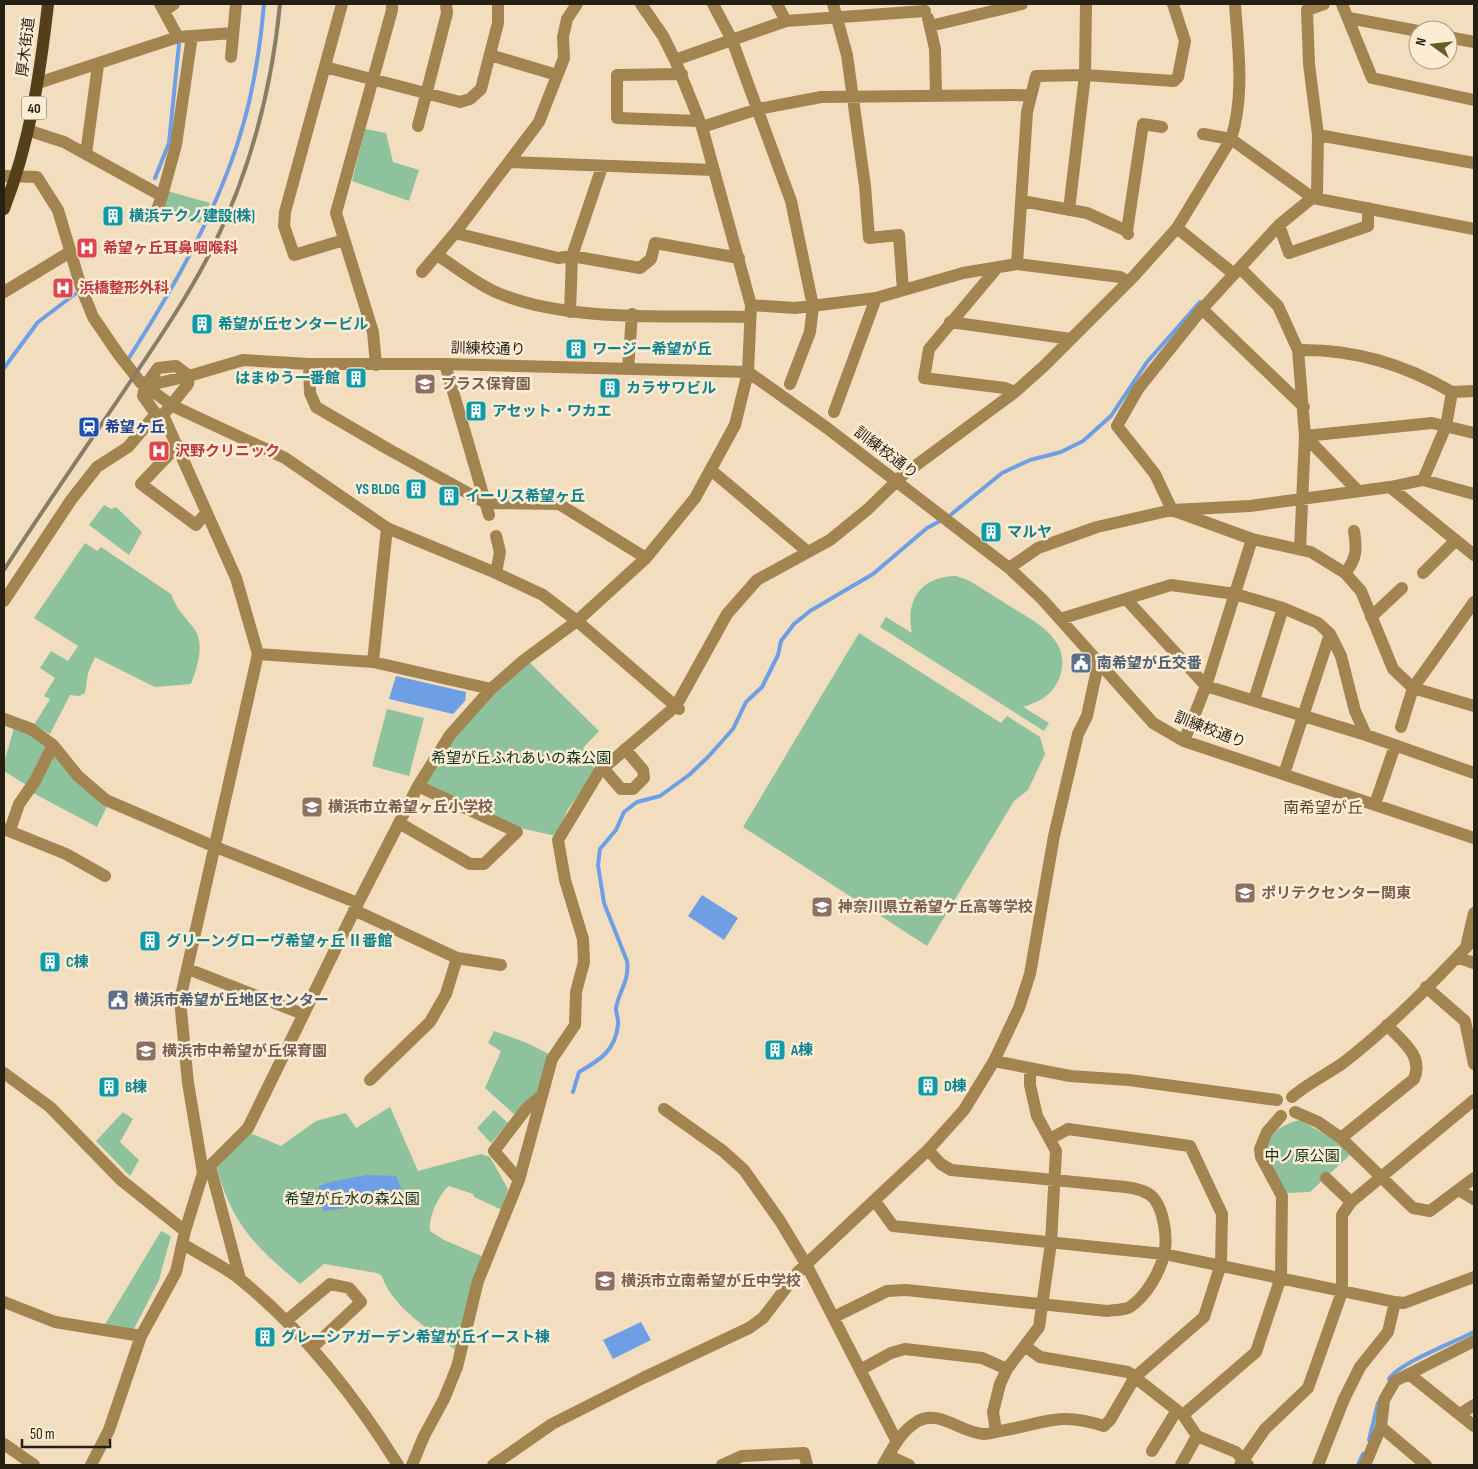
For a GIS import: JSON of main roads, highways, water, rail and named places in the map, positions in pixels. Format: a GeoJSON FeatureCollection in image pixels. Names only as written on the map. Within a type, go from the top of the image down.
{"type":"FeatureCollection","features":[{"type":"Feature","properties":{"kind":"main road","name":"厚木街道"},"geometry":{"type":"LineString","coordinates":[[4,209],[10,177],[30,131],[48,4]]}},
{"type":"Feature","properties":{"kind":"water"},"geometry":{"type":"Polygon","coordinates":[[[396,676],[466,692],[465,701],[453,714],[389,699],[396,676]]]}},
{"type":"Feature","properties":{"kind":"water"},"geometry":{"type":"Polygon","coordinates":[[[702,895],[738,918],[724,940],[688,916],[702,895]]]}},
{"type":"Feature","properties":{"kind":"water"},"geometry":{"type":"Polygon","coordinates":[[[367,1175],[396,1176],[402,1190],[352,1207],[324,1211],[318,1201],[319,1186],[367,1175]]]}},
{"type":"Feature","properties":{"kind":"water"},"geometry":{"type":"Polygon","coordinates":[[[641,1322],[651,1340],[613,1359],[603,1340],[641,1322]]]}},
{"type":"Feature","properties":{"kind":"waterway"},"geometry":{"type":"LineString","coordinates":[[127,361],[159,310],[189,256],[227,173],[237,145],[251,93],[258,57],[264,4]]}},
{"type":"Feature","properties":{"kind":"waterway"},"geometry":{"type":"LineString","coordinates":[[155,178],[169,143],[179,44]]}},
{"type":"Feature","properties":{"kind":"waterway"},"geometry":{"type":"LineString","coordinates":[[4,368],[38,322],[75,294]]}},
{"type":"Feature","properties":{"kind":"waterway"},"geometry":{"type":"LineString","coordinates":[[948,517],[1002,473],[1030,460],[1061,452],[1083,441],[1111,416],[1147,362],[1200,302]]}},
{"type":"Feature","properties":{"kind":"waterway"},"geometry":{"type":"LineString","coordinates":[[573,1092],[579,1072],[600,1059],[614,1042],[618,1023],[617,1003],[627,975],[627,961],[604,903],[598,865],[600,849],[616,830],[624,812],[637,802],[660,796],[689,775],[733,729],[746,702],[762,687],[778,655],[781,641],[794,624],[810,611],[873,574],[927,528],[942,520]]}},
{"type":"Feature","properties":{"kind":"waterway"},"geometry":{"type":"LineString","coordinates":[[1389,1379],[1404,1366],[1474,1332]]}},
{"type":"Feature","properties":{"kind":"waterway"},"geometry":{"type":"LineString","coordinates":[[1369,1440],[1378,1403]]}},
{"type":"Feature","properties":{"kind":"waterway"},"geometry":{"type":"LineString","coordinates":[[1358,1465],[1363,1454]]}},
{"type":"Feature","properties":{"kind":"railway"},"geometry":{"type":"LineString","coordinates":[[4,570],[161,336],[213,247],[238,189],[257,128],[271,66],[280,4]]}},
{"type":"Feature","properties":{"kind":"place","name":"横浜テクノ建設(株)"},"geometry":{"type":"Point","coordinates":[113,216]}},
{"type":"Feature","properties":{"kind":"place","name":"希望ヶ丘耳鼻咽喉科"},"geometry":{"type":"Point","coordinates":[87,248]}},
{"type":"Feature","properties":{"kind":"place","name":"浜橋整形外科"},"geometry":{"type":"Point","coordinates":[63,288]}},
{"type":"Feature","properties":{"kind":"place","name":"希望が丘センタービル"},"geometry":{"type":"Point","coordinates":[202,324]}},
{"type":"Feature","properties":{"kind":"place","name":"ワージー希望が丘"},"geometry":{"type":"Point","coordinates":[576,349]}},
{"type":"Feature","properties":{"kind":"place","name":"はまゆう一番館"},"geometry":{"type":"Point","coordinates":[356,378]}},
{"type":"Feature","properties":{"kind":"place","name":"プラス保育園"},"geometry":{"type":"Point","coordinates":[425,384]}},
{"type":"Feature","properties":{"kind":"place","name":"カラサワビル"},"geometry":{"type":"Point","coordinates":[610,388]}},
{"type":"Feature","properties":{"kind":"place","name":"アセット・ワカエ"},"geometry":{"type":"Point","coordinates":[476,411]}},
{"type":"Feature","properties":{"kind":"place","name":"希望ヶ丘"},"geometry":{"type":"Point","coordinates":[89,427]}},
{"type":"Feature","properties":{"kind":"place","name":"沢野クリニック"},"geometry":{"type":"Point","coordinates":[159,451]}},
{"type":"Feature","properties":{"kind":"place","name":"YS BLDG"},"geometry":{"type":"Point","coordinates":[416,489]}},
{"type":"Feature","properties":{"kind":"place","name":"イーリス希望ヶ丘"},"geometry":{"type":"Point","coordinates":[449,496]}},
{"type":"Feature","properties":{"kind":"place","name":"マルヤ"},"geometry":{"type":"Point","coordinates":[991,532]}},
{"type":"Feature","properties":{"kind":"place","name":"南希望が丘交番"},"geometry":{"type":"Point","coordinates":[1081,663]}},
{"type":"Feature","properties":{"kind":"place","name":"横浜市立希望ヶ丘小学校"},"geometry":{"type":"Point","coordinates":[312,807]}},
{"type":"Feature","properties":{"kind":"place","name":"ポリテクセンター関東"},"geometry":{"type":"Point","coordinates":[1245,893]}},
{"type":"Feature","properties":{"kind":"place","name":"神奈川県立希望ケ丘高等学校"},"geometry":{"type":"Point","coordinates":[822,907]}},
{"type":"Feature","properties":{"kind":"place","name":"グリーングローヴ希望ヶ丘 Ⅱ番館"},"geometry":{"type":"Point","coordinates":[150,941]}},
{"type":"Feature","properties":{"kind":"place","name":"C棟"},"geometry":{"type":"Point","coordinates":[50,962]}},
{"type":"Feature","properties":{"kind":"place","name":"横浜市希望が丘地区センター"},"geometry":{"type":"Point","coordinates":[118,1000]}},
{"type":"Feature","properties":{"kind":"place","name":"A棟"},"geometry":{"type":"Point","coordinates":[775,1050]}},
{"type":"Feature","properties":{"kind":"place","name":"横浜市中希望が丘保育園"},"geometry":{"type":"Point","coordinates":[146,1051]}},
{"type":"Feature","properties":{"kind":"place","name":"D棟"},"geometry":{"type":"Point","coordinates":[928,1086]}},
{"type":"Feature","properties":{"kind":"place","name":"B棟"},"geometry":{"type":"Point","coordinates":[109,1087]}},
{"type":"Feature","properties":{"kind":"place","name":"横浜市立南希望が丘中学校"},"geometry":{"type":"Point","coordinates":[605,1281]}},
{"type":"Feature","properties":{"kind":"place","name":"グレーシアガーデン希望が丘イースト棟"},"geometry":{"type":"Point","coordinates":[265,1337]}},
{"type":"Feature","properties":{"kind":"district","name":"南希望が丘"},"geometry":{"type":"Point","coordinates":[1323,808]}},
{"type":"Feature","properties":{"kind":"park label","name":"希望が丘ふれあいの森公園"},"geometry":{"type":"Point","coordinates":[521,758]}},
{"type":"Feature","properties":{"kind":"park label","name":"中ノ原公園"},"geometry":{"type":"Point","coordinates":[1302,1156]}},
{"type":"Feature","properties":{"kind":"park label","name":"希望が丘水の森公園"},"geometry":{"type":"Point","coordinates":[352,1199]}}]}
